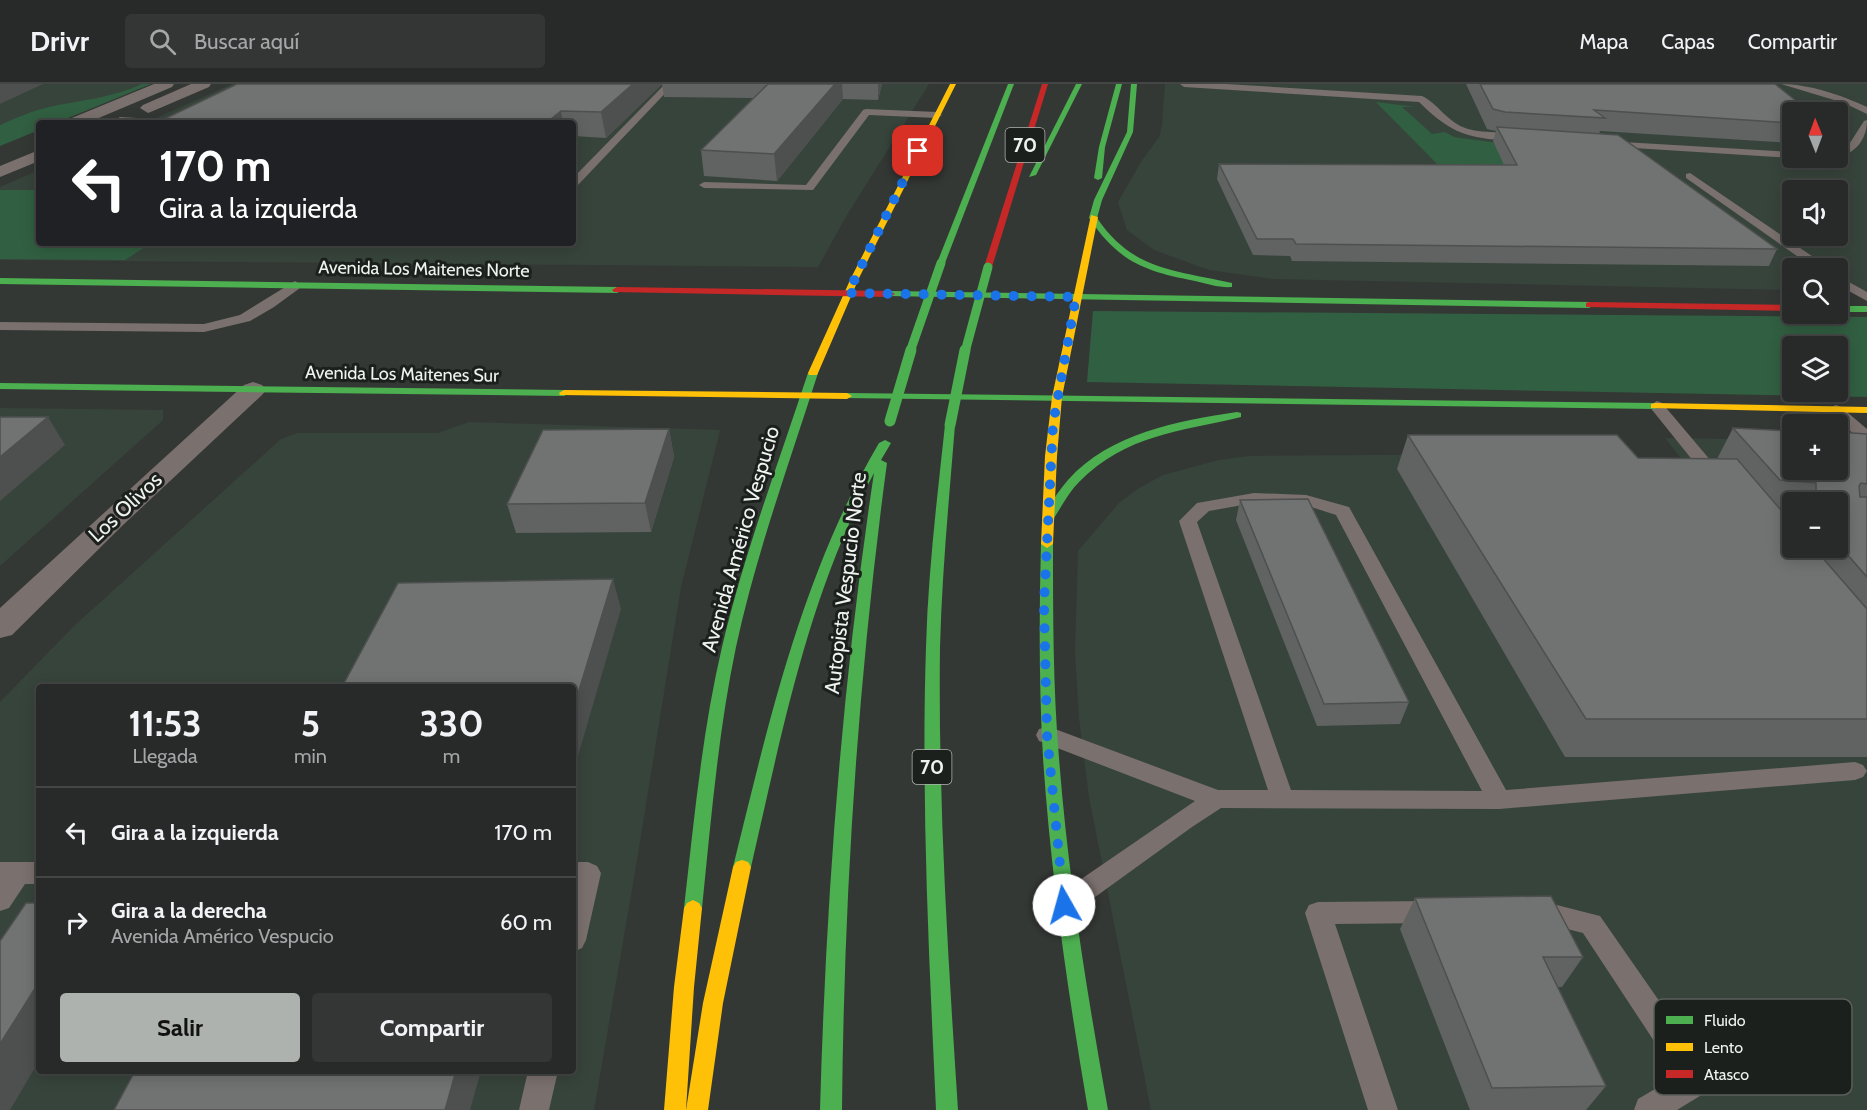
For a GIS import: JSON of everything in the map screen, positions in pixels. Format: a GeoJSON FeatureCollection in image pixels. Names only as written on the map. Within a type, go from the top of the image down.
{"type":"FeatureCollection","features":[{"type":"Feature","properties":{"kind":"main road","name":"Avenida Américo Vespucio"},"geometry":{"type":"LineString","coordinates":[[675,1110],[684,987],[712,741],[729,648],[748,574],[818,358],[848,293],[953,84]]}},
{"type":"Feature","properties":{"kind":"main road","name":"Autopista Vespucio Norte"},"geometry":{"type":"LineString","coordinates":[[831,1110],[838,872],[849,721],[863,585],[885,443],[909,355],[940,263],[1011,84]]}},
{"type":"Feature","properties":{"kind":"main road","name":"70"},"geometry":{"type":"LineString","coordinates":[[947,1110],[936,908],[932,685],[938,547],[950,425],[969,333],[987,267],[1045,84]]}},
{"type":"Feature","properties":{"kind":"main road"},"geometry":{"type":"LineString","coordinates":[[1006,207],[1040,163],[1079,84]]}},
{"type":"Feature","properties":{"kind":"main road"},"geometry":{"type":"LineString","coordinates":[[1098,200],[1097,181],[1102,147],[1119,84]]}},
{"type":"Feature","properties":{"kind":"main road"},"geometry":{"type":"LineString","coordinates":[[1098,1110],[1064,905],[1047,735],[1043,644],[1047,519],[1053,424],[1076,297],[1098,200],[1130,132],[1134,84]]}},
{"type":"Feature","properties":{"kind":"main road"},"geometry":{"type":"LineString","coordinates":[[1094,218],[1117,247],[1143,261],[1203,280],[1310,300],[1782,308]]}},
{"type":"Feature","properties":{"kind":"main road","name":"Avenida Los Maitenes Norte"},"geometry":{"type":"LineString","coordinates":[[0,281],[1310,300]]}},
{"type":"Feature","properties":{"kind":"main road"},"geometry":{"type":"LineString","coordinates":[[1848,309],[1867,309]]}},
{"type":"Feature","properties":{"kind":"main road","name":"Avenida Los Maitenes Sur"},"geometry":{"type":"LineString","coordinates":[[0,386],[804,397],[1057,397],[1353,401]]}},
{"type":"Feature","properties":{"kind":"main road"},"geometry":{"type":"LineString","coordinates":[[1047,519],[1076,478],[1097,460],[1131,441],[1179,426],[1225,416],[1353,401],[1867,410]]}},
{"type":"Feature","properties":{"kind":"main road"},"geometry":{"type":"LineString","coordinates":[[696,1110],[716,989],[740,873],[795,652],[828,552],[861,482],[885,443]]}},
{"type":"Feature","properties":{"kind":"street"},"geometry":{"type":"LineString","coordinates":[[80,120],[167,84]]}},
{"type":"Feature","properties":{"kind":"street"},"geometry":{"type":"LineString","coordinates":[[122,120],[204,84]]}},
{"type":"Feature","properties":{"kind":"street"},"geometry":{"type":"LineString","coordinates":[[10,150],[36,138]]}},
{"type":"Feature","properties":{"kind":"street"},"geometry":{"type":"LineString","coordinates":[[0,172],[36,156]]}},
{"type":"Feature","properties":{"kind":"street","name":"Los Olivos"},"geometry":{"type":"LineString","coordinates":[[0,627],[111,520],[254,390]]}},
{"type":"Feature","properties":{"kind":"lane"},"geometry":{"type":"LineString","coordinates":[[576,181],[670,84]]}},
{"type":"Feature","properties":{"kind":"lane"},"geometry":{"type":"LineString","coordinates":[[1184,84],[1420,95],[1446,122],[1456,127],[1497,137],[1533,139]]}},
{"type":"Feature","properties":{"kind":"lane"},"geometry":{"type":"LineString","coordinates":[[1785,84],[1847,101],[1867,111]]}},
{"type":"Feature","properties":{"kind":"lane"},"geometry":{"type":"LineString","coordinates":[[704,185],[809,189],[866,112],[937,115]]}},
{"type":"Feature","properties":{"kind":"lane"},"geometry":{"type":"LineString","coordinates":[[1848,150],[1852,148],[1867,123]]}},
{"type":"Feature","properties":{"kind":"lane"},"geometry":{"type":"LineString","coordinates":[[1592,143],[1782,154]]}},
{"type":"Feature","properties":{"kind":"lane"},"geometry":{"type":"LineString","coordinates":[[1690,176],[1807,258]]}},
{"type":"Feature","properties":{"kind":"lane"},"geometry":{"type":"LineString","coordinates":[[0,326],[187,329],[213,327],[256,314],[295,285]]}},
{"type":"Feature","properties":{"kind":"lane"},"geometry":{"type":"LineString","coordinates":[[1848,286],[1867,297]]}},
{"type":"Feature","properties":{"kind":"lane"},"geometry":{"type":"LineString","coordinates":[[1657,406],[1725,489]]}},
{"type":"Feature","properties":{"kind":"lane"},"geometry":{"type":"LineString","coordinates":[[1836,410],[1867,438]]}},
{"type":"Feature","properties":{"kind":"lane"},"geometry":{"type":"LineString","coordinates":[[1283,800],[1188,521],[1203,507],[1254,498],[1306,500],[1343,511],[1498,800]]}},
{"type":"Feature","properties":{"kind":"lane"},"geometry":{"type":"LineString","coordinates":[[1047,735],[1217,799],[1498,800],[1855,771]]}},
{"type":"Feature","properties":{"kind":"lane"},"geometry":{"type":"LineString","coordinates":[[1064,905],[1183,820],[1217,799]]}},
{"type":"Feature","properties":{"kind":"lane"},"geometry":{"type":"LineString","coordinates":[[0,900],[19,873]]}},
{"type":"Feature","properties":{"kind":"lane"},"geometry":{"type":"LineString","coordinates":[[576,873],[588,873],[576,927]]}},
{"type":"Feature","properties":{"kind":"lane"},"geometry":{"type":"LineString","coordinates":[[1512,911],[1534,911],[1591,924],[1654,1017]]}},
{"type":"Feature","properties":{"kind":"lane"},"geometry":{"type":"LineString","coordinates":[[1383,1110],[1318,913],[1455,912]]}},
{"type":"Feature","properties":{"kind":"lane"},"geometry":{"type":"LineString","coordinates":[[534,1110],[542,1074]]}},
{"type":"Feature","properties":{"kind":"lane"},"geometry":{"type":"LineString","coordinates":[[1649,1110],[1674,1095]]}},
{"type":"Feature","properties":{"kind":"shaded area"},"geometry":{"type":"Polygon","coordinates":[[[0,84],[145,84],[47,120],[36,120],[36,125],[0,143],[0,84]]]}},
{"type":"Feature","properties":{"kind":"shaded area"},"geometry":{"type":"Polygon","coordinates":[[[232,84],[929,84],[847,215],[818,267],[0,260],[0,187],[36,171],[36,246],[576,246],[576,120],[152,120],[232,84]]]}},
{"type":"Feature","properties":{"kind":"shaded area"},"geometry":{"type":"Polygon","coordinates":[[[1165,84],[1867,84],[1867,291],[1848,291],[1848,258],[1782,258],[1782,290],[1274,279],[1209,270],[1154,250],[1127,230],[1118,202],[1141,162],[1159,137],[1165,84]]]}},
{"type":"Feature","properties":{"kind":"shaded area"},"geometry":{"type":"Polygon","coordinates":[[[0,408],[163,410],[163,420],[0,566],[0,408]]]}},
{"type":"Feature","properties":{"kind":"shaded area"},"geometry":{"type":"Polygon","coordinates":[[[469,422],[720,430],[681,587],[594,1110],[0,1110],[0,702],[74,626],[281,439],[297,433],[438,433],[469,422]]]}},
{"type":"Feature","properties":{"kind":"shaded area"},"geometry":{"type":"Polygon","coordinates":[[[1665,438],[1782,440],[1782,480],[1848,480],[1848,460],[1867,440],[1867,1110],[1151,1110],[1089,797],[1079,718],[1075,651],[1078,551],[1119,503],[1139,488],[1163,475],[1219,460],[1250,456],[1509,454],[1681,458],[1665,438]]]}},
{"type":"Feature","properties":{"kind":"green space"},"geometry":{"type":"Polygon","coordinates":[[[142,84],[151,84],[63,120],[36,120],[36,131],[0,146],[0,125],[43,109],[131,89],[142,84]]]}},
{"type":"Feature","properties":{"kind":"green space"},"geometry":{"type":"Polygon","coordinates":[[[1376,102],[1416,107],[1402,107],[1432,134],[1445,132],[1454,137],[1512,145],[1524,166],[1438,165],[1376,102]]]}},
{"type":"Feature","properties":{"kind":"green space"},"geometry":{"type":"Polygon","coordinates":[[[0,190],[36,190],[36,246],[146,246],[125,260],[0,259],[0,190]]]}},
{"type":"Feature","properties":{"kind":"green space"},"geometry":{"type":"Polygon","coordinates":[[[1093,311],[1782,316],[1782,324],[1848,324],[1848,317],[1867,317],[1867,397],[1848,397],[1848,336],[1782,336],[1782,395],[1087,382],[1093,311]]]}},
{"type":"Feature","properties":{"kind":"building"},"geometry":{"type":"Polygon","coordinates":[[[237,84],[633,84],[601,112],[561,111],[550,120],[162,120],[237,84]]]}},
{"type":"Feature","properties":{"kind":"building"},"geometry":{"type":"Polygon","coordinates":[[[768,84],[835,84],[774,154],[701,150],[768,84]]]}},
{"type":"Feature","properties":{"kind":"building"},"geometry":{"type":"Polygon","coordinates":[[[1480,84],[1775,84],[1798,102],[1782,102],[1782,122],[1594,110],[1605,118],[1505,112],[1493,109],[1480,84]]]}},
{"type":"Feature","properties":{"kind":"building"},"geometry":{"type":"Polygon","coordinates":[[[1497,127],[1618,135],[1777,249],[1296,244],[1293,239],[1257,239],[1219,164],[1517,165],[1497,127]]]}},
{"type":"Feature","properties":{"kind":"building"},"geometry":{"type":"Polygon","coordinates":[[[0,417],[48,417],[0,457],[0,417]]]}},
{"type":"Feature","properties":{"kind":"building"},"geometry":{"type":"Polygon","coordinates":[[[1733,428],[1782,430],[1782,480],[1848,480],[1848,433],[1867,434],[1867,484],[1861,483],[1859,486],[1860,497],[1867,497],[1867,577],[1848,555],[1848,492],[1816,492],[1816,483],[1780,480],[1733,428]]]}},
{"type":"Feature","properties":{"kind":"building"},"geometry":{"type":"Polygon","coordinates":[[[669,429],[645,503],[507,504],[543,430],[669,429]]]}},
{"type":"Feature","properties":{"kind":"building"},"geometry":{"type":"Polygon","coordinates":[[[1408,435],[1617,435],[1638,458],[1737,459],[1782,511],[1782,558],[1823,558],[1867,609],[1867,719],[1586,719],[1408,435]]]}},
{"type":"Feature","properties":{"kind":"building"},"geometry":{"type":"Polygon","coordinates":[[[1308,499],[1409,702],[1324,704],[1240,500],[1308,499]]]}},
{"type":"Feature","properties":{"kind":"building"},"geometry":{"type":"Polygon","coordinates":[[[613,579],[576,700],[576,684],[344,684],[398,583],[613,579]]]}},
{"type":"Feature","properties":{"kind":"building"},"geometry":{"type":"Polygon","coordinates":[[[1551,896],[1583,957],[1543,957],[1606,1086],[1492,1088],[1415,898],[1551,896]]]}},
{"type":"Feature","properties":{"kind":"building"},"geometry":{"type":"Polygon","coordinates":[[[26,903],[36,903],[36,987],[0,1044],[0,941],[26,903]]]}},
{"type":"Feature","properties":{"kind":"building"},"geometry":{"type":"Polygon","coordinates":[[[133,1074],[455,1074],[445,1110],[114,1110],[133,1074]]]}},
{"type":"Feature","properties":{"kind":"traffic: fast"},"geometry":{"type":"LineString","coordinates":[[941,263],[1011,84]]}},
{"type":"Feature","properties":{"kind":"traffic: fast"},"geometry":{"type":"LineString","coordinates":[[1032,175],[1079,84]]}},
{"type":"Feature","properties":{"kind":"traffic: fast"},"geometry":{"type":"LineString","coordinates":[[1098,178],[1102,147],[1119,84]]}},
{"type":"Feature","properties":{"kind":"traffic: fast"},"geometry":{"type":"LineString","coordinates":[[1094,217],[1098,200],[1130,132],[1134,84]]}},
{"type":"Feature","properties":{"kind":"traffic: fast"},"geometry":{"type":"LineString","coordinates":[[1093,218],[1112,244],[1128,256],[1170,273],[1229,285]]}},
{"type":"Feature","properties":{"kind":"traffic: fast"},"geometry":{"type":"LineString","coordinates":[[890,421],[909,355],[941,263]]}},
{"type":"Feature","properties":{"kind":"traffic: fast"},"geometry":{"type":"LineString","coordinates":[[950,425],[969,333],[988,267]]}},
{"type":"Feature","properties":{"kind":"traffic: fast"},"geometry":{"type":"LineString","coordinates":[[0,281],[617,290]]}},
{"type":"Feature","properties":{"kind":"traffic: fast"},"geometry":{"type":"LineString","coordinates":[[890,294],[1589,305]]}},
{"type":"Feature","properties":{"kind":"traffic: fast"},"geometry":{"type":"LineString","coordinates":[[1848,309],[1867,309]]}},
{"type":"Feature","properties":{"kind":"traffic: fast"},"geometry":{"type":"LineString","coordinates":[[693,908],[712,744],[729,647],[757,543],[813,373]]}},
{"type":"Feature","properties":{"kind":"traffic: fast"},"geometry":{"type":"LineString","coordinates":[[0,386],[564,393]]}},
{"type":"Feature","properties":{"kind":"traffic: fast"},"geometry":{"type":"LineString","coordinates":[[847,396],[1655,406]]}},
{"type":"Feature","properties":{"kind":"traffic: fast"},"geometry":{"type":"LineString","coordinates":[[1048,518],[1074,480],[1109,452],[1171,427],[1237,415]]}},
{"type":"Feature","properties":{"kind":"traffic: fast"},"geometry":{"type":"LineString","coordinates":[[947,1110],[934,844],[932,712],[936,579],[950,425]]}},
{"type":"Feature","properties":{"kind":"traffic: fast"},"geometry":{"type":"LineString","coordinates":[[742,867],[790,672],[814,595],[847,514],[885,443]]}},
{"type":"Feature","properties":{"kind":"traffic: fast"},"geometry":{"type":"LineString","coordinates":[[831,1110],[835,948],[851,705],[881,463]]}},
{"type":"Feature","properties":{"kind":"traffic: fast"},"geometry":{"type":"LineString","coordinates":[[1047,544],[1047,687],[1057,828],[1075,970],[1098,1110]]}},
{"type":"Feature","properties":{"kind":"traffic: slow"},"geometry":{"type":"LineString","coordinates":[[813,373],[855,278],[953,84]]}},
{"type":"Feature","properties":{"kind":"traffic: slow"},"geometry":{"type":"LineString","coordinates":[[1047,544],[1051,456],[1057,397],[1094,217]]}},
{"type":"Feature","properties":{"kind":"traffic: slow"},"geometry":{"type":"LineString","coordinates":[[564,393],[847,396]]}},
{"type":"Feature","properties":{"kind":"traffic: slow"},"geometry":{"type":"LineString","coordinates":[[1655,406],[1867,410]]}},
{"type":"Feature","properties":{"kind":"traffic: slow"},"geometry":{"type":"LineString","coordinates":[[697,1110],[713,1003],[742,867]]}},
{"type":"Feature","properties":{"kind":"traffic: slow"},"geometry":{"type":"LineString","coordinates":[[675,1110],[684,987],[693,908]]}},
{"type":"Feature","properties":{"kind":"traffic: jam"},"geometry":{"type":"LineString","coordinates":[[988,267],[1045,84]]}},
{"type":"Feature","properties":{"kind":"traffic: jam"},"geometry":{"type":"LineString","coordinates":[[617,290],[890,294]]}},
{"type":"Feature","properties":{"kind":"traffic: jam"},"geometry":{"type":"LineString","coordinates":[[1589,305],[1782,308]]}},
{"type":"Feature","properties":{"kind":"route"},"geometry":{"type":"LineString","coordinates":[[918,151],[848,293],[1076,297],[1053,424],[1043,644],[1047,735],[1064,905]]}}]}
